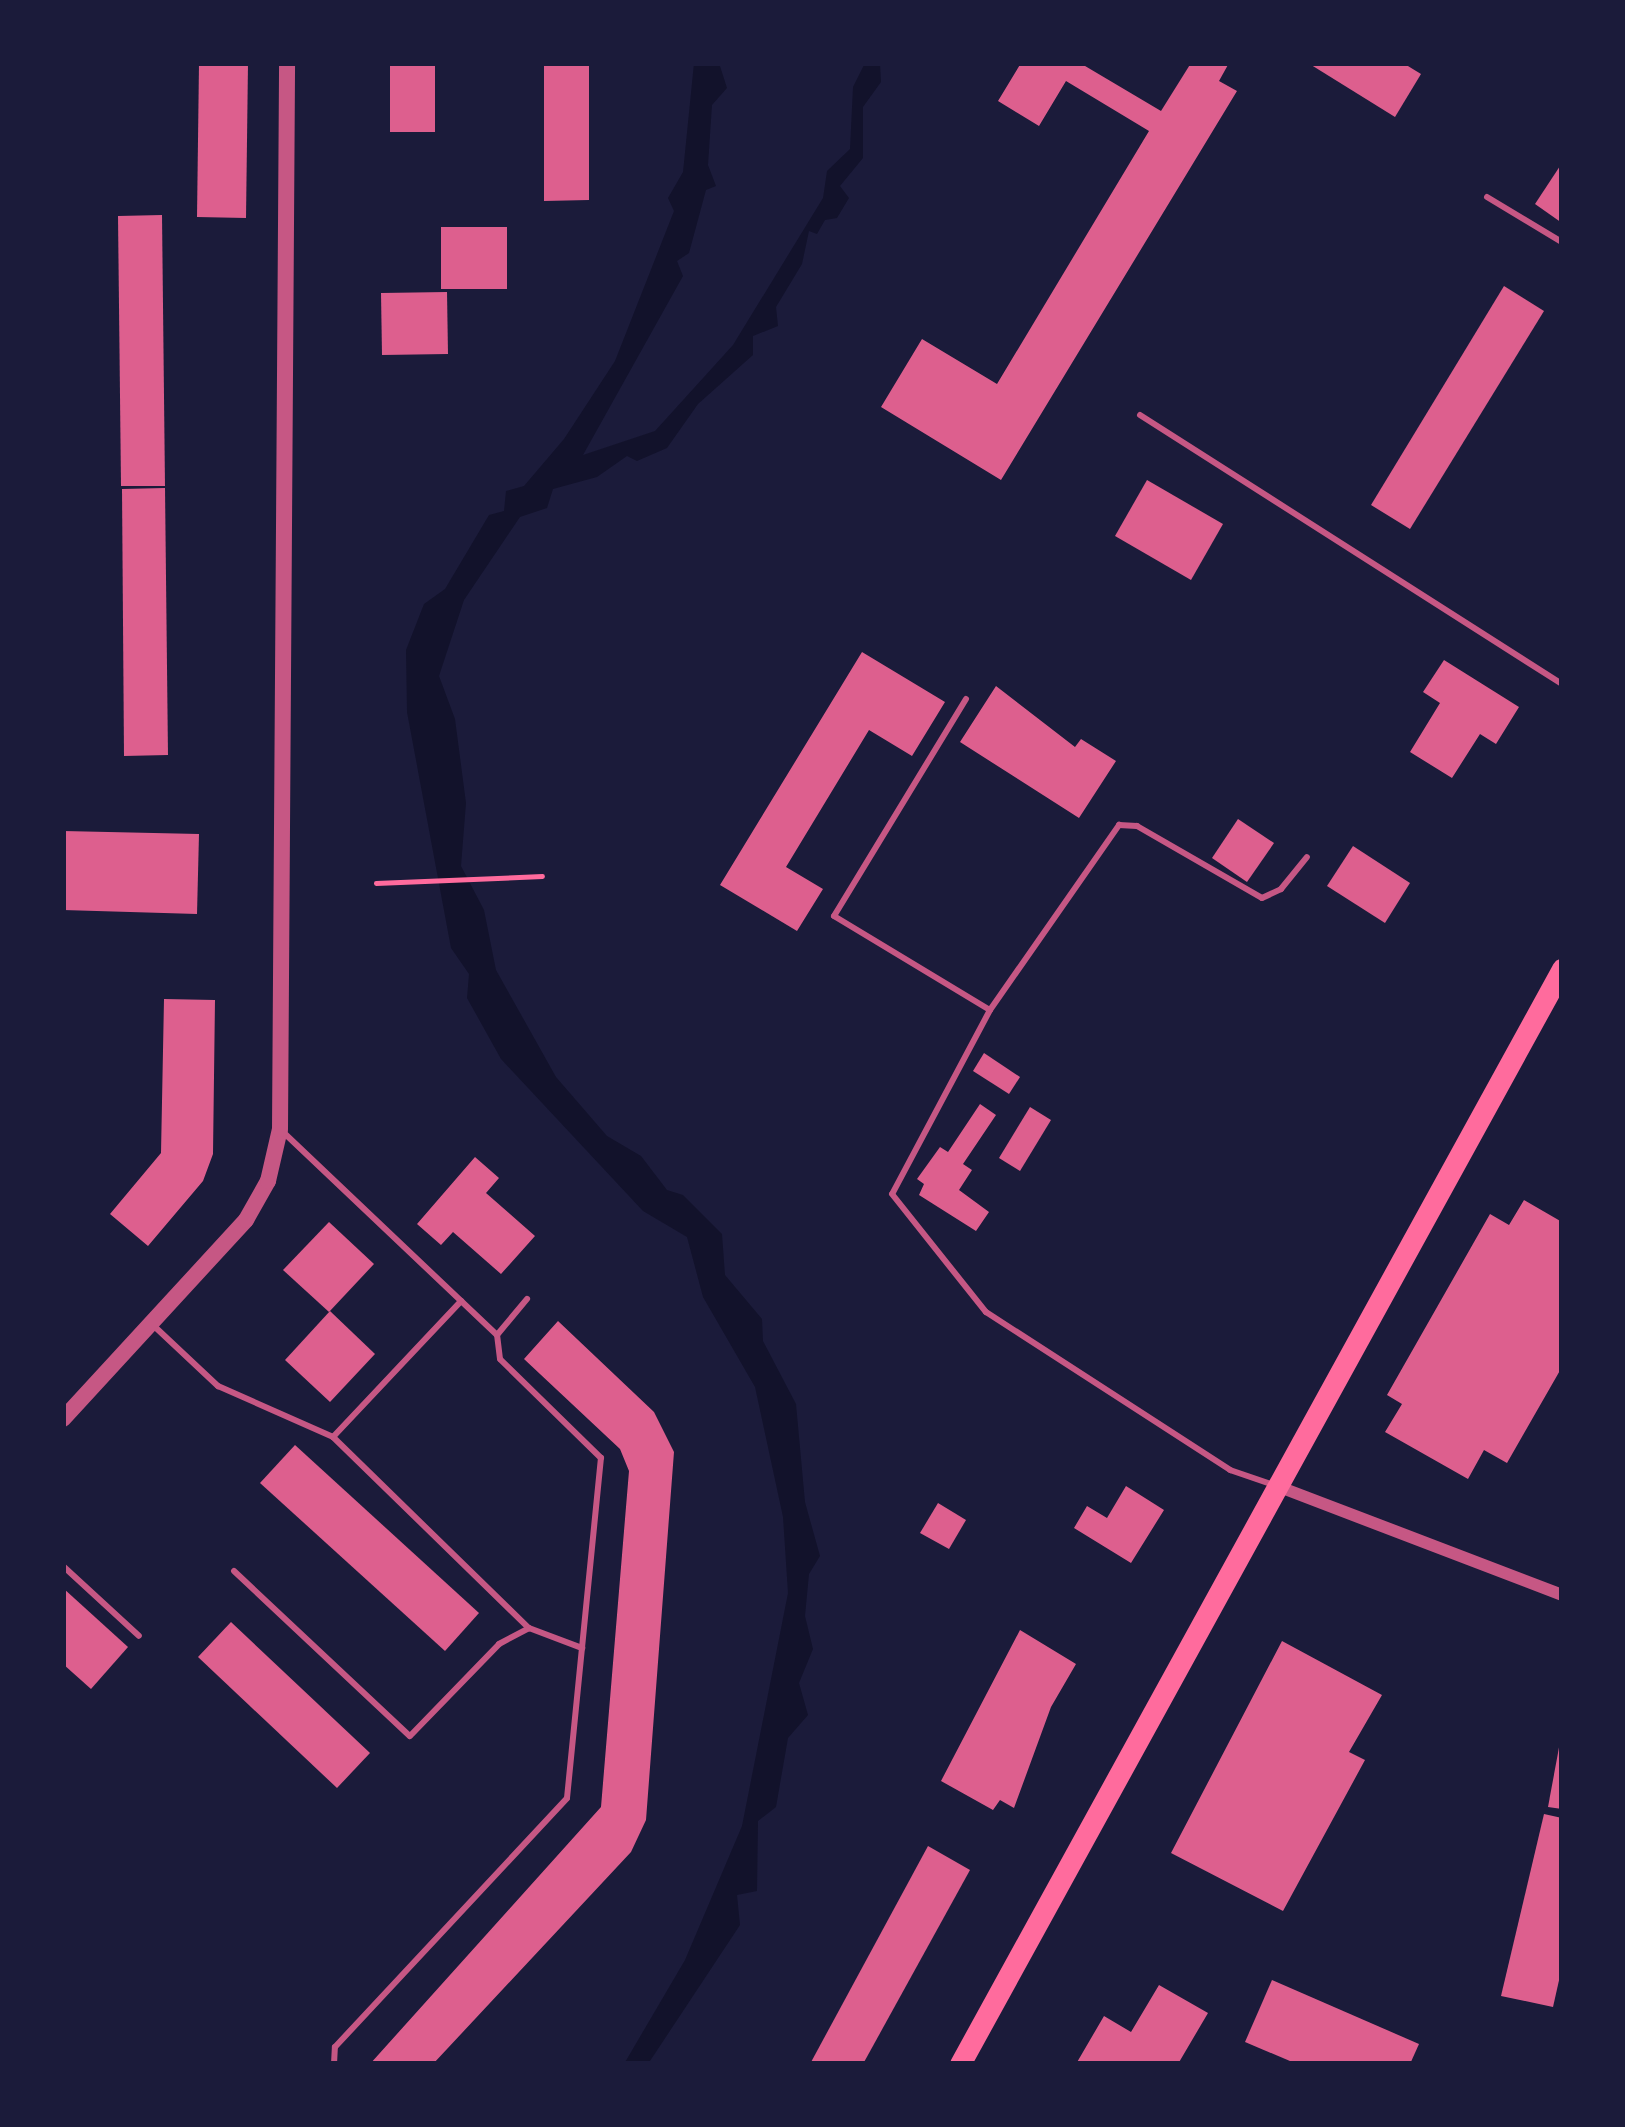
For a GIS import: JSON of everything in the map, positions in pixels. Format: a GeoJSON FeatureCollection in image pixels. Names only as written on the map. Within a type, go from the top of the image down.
{"type":"FeatureCollection","features":[{"type":"Feature","properties":{"kind":"main road"},"geometry":{"type":"LineString","coordinates":[[960,2064],[1562,969]]}},
{"type":"Feature","properties":{"kind":"street"},"geometry":{"type":"LineString","coordinates":[[63,1419],[246,1220],[268,1181],[280,1129],[287,63]]}},
{"type":"Feature","properties":{"kind":"street"},"geometry":{"type":"LineString","coordinates":[[1277,1486],[1562,1595]]}},
{"type":"Feature","properties":{"kind":"lane"},"geometry":{"type":"LineString","coordinates":[[1487,197],[1562,242]]}},
{"type":"Feature","properties":{"kind":"lane"},"geometry":{"type":"LineString","coordinates":[[1141,416],[1562,684]]}},
{"type":"Feature","properties":{"kind":"lane"},"geometry":{"type":"LineString","coordinates":[[966,699],[834,916],[990,1010]]}},
{"type":"Feature","properties":{"kind":"lane"},"geometry":{"type":"LineString","coordinates":[[1277,1486],[1230,1470],[986,1312],[892,1194],[990,1010],[1119,825],[1137,826],[1262,898],[1281,889],[1307,857]]}},
{"type":"Feature","properties":{"kind":"lane"},"geometry":{"type":"LineString","coordinates":[[280,1129],[497,1335],[500,1359],[601,1457],[567,1798],[335,2047],[334,2064]]}},
{"type":"Feature","properties":{"kind":"lane"},"geometry":{"type":"LineString","coordinates":[[497,1335],[526,1299]]}},
{"type":"Feature","properties":{"kind":"lane"},"geometry":{"type":"LineString","coordinates":[[333,1437],[461,1300]]}},
{"type":"Feature","properties":{"kind":"lane"},"geometry":{"type":"LineString","coordinates":[[151,1324],[218,1386],[333,1437],[529,1628],[582,1648]]}},
{"type":"Feature","properties":{"kind":"lane"},"geometry":{"type":"LineString","coordinates":[[63,1566],[139,1636]]}},
{"type":"Feature","properties":{"kind":"lane"},"geometry":{"type":"LineString","coordinates":[[234,1571],[410,1736],[499,1644],[529,1628]]}},
{"type":"Feature","properties":{"kind":"path"},"geometry":{"type":"LineString","coordinates":[[376,883],[542,876]]}},
{"type":"Feature","properties":{"kind":"shaded area"},"geometry":{"type":"Polygon","coordinates":[[[694,63],[719,63],[727,88],[712,105],[708,165],[716,186],[706,190],[689,253],[677,261],[683,276],[583,455],[655,431],[733,345],[823,198],[827,171],[850,149],[853,87],[865,63],[880,63],[881,82],[863,107],[863,158],[840,186],[849,198],[837,218],[825,220],[817,234],[809,231],[802,264],[776,307],[778,326],[753,336],[753,355],[698,404],[667,448],[637,461],[627,456],[597,477],[553,489],[547,508],[520,517],[464,600],[439,676],[455,719],[466,803],[461,866],[484,910],[496,970],[556,1077],[607,1136],[641,1156],[667,1190],[683,1195],[722,1234],[725,1275],[762,1319],[763,1341],[796,1404],[805,1502],[820,1556],[809,1574],[805,1616],[813,1649],[799,1683],[808,1715],[788,1738],[776,1807],[758,1821],[757,1891],[737,1895],[740,1925],[648,2064],[624,2064],[685,1960],[742,1826],[788,1593],[783,1517],[755,1387],[703,1297],[687,1237],[643,1211],[501,1059],[467,998],[469,974],[451,948],[407,712],[406,650],[424,604],[445,589],[489,515],[504,511],[506,491],[524,486],[564,439],[615,361],[674,211],[668,198],[683,172],[694,63]]]}},
{"type":"Feature","properties":{"kind":"building"},"geometry":{"type":"Polygon","coordinates":[[[199,63],[248,63],[246,218],[197,217],[199,63]]]}},
{"type":"Feature","properties":{"kind":"building"},"geometry":{"type":"Polygon","coordinates":[[[390,63],[435,63],[435,132],[390,132],[390,63]]]}},
{"type":"Feature","properties":{"kind":"building"},"geometry":{"type":"Polygon","coordinates":[[[544,63],[589,63],[589,200],[544,201],[544,63]]]}},
{"type":"Feature","properties":{"kind":"building"},"geometry":{"type":"Polygon","coordinates":[[[1021,63],[1080,63],[1161,111],[1191,63],[1229,63],[1219,81],[1237,91],[1001,480],[881,407],[922,339],[997,384],[1149,131],[1066,81],[1039,126],[998,101],[1021,63]]]}},
{"type":"Feature","properties":{"kind":"building"},"geometry":{"type":"Polygon","coordinates":[[[1308,63],[1403,63],[1421,74],[1395,117],[1308,63]]]}},
{"type":"Feature","properties":{"kind":"building"},"geometry":{"type":"Polygon","coordinates":[[[1562,163],[1562,223],[1535,204],[1562,163]]]}},
{"type":"Feature","properties":{"kind":"building"},"geometry":{"type":"Polygon","coordinates":[[[162,215],[165,486],[121,486],[118,216],[162,215]]]}},
{"type":"Feature","properties":{"kind":"building"},"geometry":{"type":"Polygon","coordinates":[[[441,227],[507,227],[507,289],[441,289],[441,227]]]}},
{"type":"Feature","properties":{"kind":"building"},"geometry":{"type":"Polygon","coordinates":[[[1504,286],[1544,311],[1410,529],[1371,505],[1504,286]]]}},
{"type":"Feature","properties":{"kind":"building"},"geometry":{"type":"Polygon","coordinates":[[[447,292],[448,354],[382,355],[381,293],[447,292]]]}},
{"type":"Feature","properties":{"kind":"building"},"geometry":{"type":"Polygon","coordinates":[[[1147,480],[1223,524],[1191,580],[1115,536],[1147,480]]]}},
{"type":"Feature","properties":{"kind":"building"},"geometry":{"type":"Polygon","coordinates":[[[165,488],[168,755],[124,756],[122,489],[165,488]]]}},
{"type":"Feature","properties":{"kind":"building"},"geometry":{"type":"Polygon","coordinates":[[[862,652],[945,702],[912,756],[869,730],[786,867],[823,889],[797,931],[720,885],[862,652]]]}},
{"type":"Feature","properties":{"kind":"building"},"geometry":{"type":"Polygon","coordinates":[[[1444,660],[1519,707],[1496,744],[1480,734],[1452,778],[1410,752],[1440,703],[1423,692],[1444,660]]]}},
{"type":"Feature","properties":{"kind":"building"},"geometry":{"type":"Polygon","coordinates":[[[996,686],[1075,747],[1081,739],[1116,761],[1079,818],[960,742],[996,686]]]}},
{"type":"Feature","properties":{"kind":"building"},"geometry":{"type":"Polygon","coordinates":[[[1238,819],[1274,843],[1247,882],[1212,858],[1238,819]]]}},
{"type":"Feature","properties":{"kind":"building"},"geometry":{"type":"Polygon","coordinates":[[[63,831],[199,834],[197,914],[63,910],[63,831]]]}},
{"type":"Feature","properties":{"kind":"building"},"geometry":{"type":"Polygon","coordinates":[[[1353,846],[1410,883],[1385,923],[1327,886],[1353,846]]]}},
{"type":"Feature","properties":{"kind":"building"},"geometry":{"type":"Polygon","coordinates":[[[164,999],[215,1000],[213,1154],[203,1181],[148,1246],[110,1214],[161,1153],[164,999]]]}},
{"type":"Feature","properties":{"kind":"building"},"geometry":{"type":"Polygon","coordinates":[[[984,1053],[1020,1077],[1009,1094],[973,1071],[984,1053]]]}},
{"type":"Feature","properties":{"kind":"building"},"geometry":{"type":"Polygon","coordinates":[[[980,1104],[996,1115],[963,1164],[972,1170],[959,1190],[989,1212],[976,1231],[919,1195],[924,1184],[917,1179],[940,1147],[948,1152],[980,1104]]]}},
{"type":"Feature","properties":{"kind":"building"},"geometry":{"type":"Polygon","coordinates":[[[1030,1107],[1051,1120],[1020,1171],[999,1158],[1030,1107]]]}},
{"type":"Feature","properties":{"kind":"building"},"geometry":{"type":"Polygon","coordinates":[[[475,1157],[499,1178],[486,1193],[535,1236],[501,1274],[453,1232],[441,1245],[417,1224],[475,1157]]]}},
{"type":"Feature","properties":{"kind":"building"},"geometry":{"type":"Polygon","coordinates":[[[1524,1200],[1562,1222],[1562,1367],[1507,1463],[1484,1450],[1468,1479],[1385,1432],[1402,1404],[1387,1395],[1490,1214],[1509,1225],[1524,1200]]]}},
{"type":"Feature","properties":{"kind":"building"},"geometry":{"type":"Polygon","coordinates":[[[329,1222],[374,1264],[329,1312],[283,1270],[329,1222]]]}},
{"type":"Feature","properties":{"kind":"building"},"geometry":{"type":"Polygon","coordinates":[[[330,1311],[375,1354],[330,1402],[285,1360],[330,1311]]]}},
{"type":"Feature","properties":{"kind":"building"},"geometry":{"type":"Polygon","coordinates":[[[558,1321],[654,1412],[674,1452],[646,1820],[631,1852],[433,2064],[370,2064],[601,1807],[629,1471],[620,1449],[524,1359],[558,1321]]]}},
{"type":"Feature","properties":{"kind":"building"},"geometry":{"type":"Polygon","coordinates":[[[295,1445],[479,1613],[445,1651],[260,1483],[295,1445]]]}},
{"type":"Feature","properties":{"kind":"building"},"geometry":{"type":"Polygon","coordinates":[[[1126,1486],[1164,1510],[1131,1563],[1074,1528],[1087,1506],[1107,1518],[1126,1486]]]}},
{"type":"Feature","properties":{"kind":"building"},"geometry":{"type":"Polygon","coordinates":[[[938,1503],[966,1520],[949,1549],[920,1533],[938,1503]]]}},
{"type":"Feature","properties":{"kind":"building"},"geometry":{"type":"Polygon","coordinates":[[[63,1588],[128,1647],[91,1689],[63,1664],[63,1588]]]}},
{"type":"Feature","properties":{"kind":"building"},"geometry":{"type":"Polygon","coordinates":[[[231,1622],[370,1753],[337,1788],[198,1657],[231,1622]]]}},
{"type":"Feature","properties":{"kind":"building"},"geometry":{"type":"Polygon","coordinates":[[[1020,1630],[1076,1664],[1051,1707],[1014,1808],[1000,1800],[993,1810],[941,1781],[1020,1630]]]}},
{"type":"Feature","properties":{"kind":"building"},"geometry":{"type":"Polygon","coordinates":[[[1282,1641],[1382,1695],[1349,1752],[1365,1760],[1283,1911],[1171,1853],[1282,1641]]]}},
{"type":"Feature","properties":{"kind":"building"},"geometry":{"type":"Polygon","coordinates":[[[1562,1742],[1562,1809],[1548,1807],[1562,1742]]]}},
{"type":"Feature","properties":{"kind":"building"},"geometry":{"type":"Polygon","coordinates":[[[1544,1814],[1562,1818],[1562,1967],[1553,2007],[1501,1996],[1544,1814]]]}},
{"type":"Feature","properties":{"kind":"building"},"geometry":{"type":"Polygon","coordinates":[[[928,1846],[970,1870],[863,2064],[810,2064],[928,1846]]]}},
{"type":"Feature","properties":{"kind":"building"},"geometry":{"type":"Polygon","coordinates":[[[1272,1980],[1419,2044],[1410,2064],[1297,2064],[1245,2042],[1272,1980]]]}},
{"type":"Feature","properties":{"kind":"building"},"geometry":{"type":"Polygon","coordinates":[[[1159,1985],[1208,2013],[1178,2064],[1076,2064],[1104,2016],[1131,2032],[1159,1985]]]}}]}
